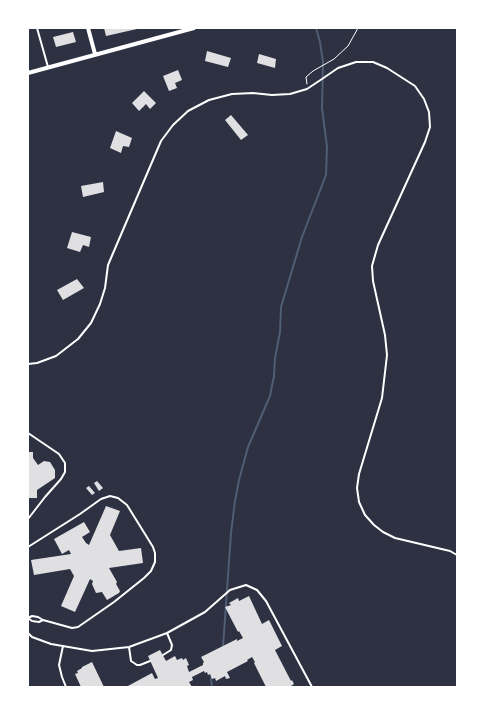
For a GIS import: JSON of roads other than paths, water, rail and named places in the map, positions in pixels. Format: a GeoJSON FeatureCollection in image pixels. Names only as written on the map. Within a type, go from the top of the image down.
{"type":"FeatureCollection","features":[{"type":"Feature","properties":{"kind":"street"},"geometry":{"type":"LineString","coordinates":[[88,28],[95,54]]}},
{"type":"Feature","properties":{"kind":"street"},"geometry":{"type":"LineString","coordinates":[[28,73],[182,30],[194,28]]}},
{"type":"Feature","properties":{"kind":"lane"},"geometry":{"type":"LineString","coordinates":[[37,28],[48,67]]}},
{"type":"Feature","properties":{"kind":"lane"},"geometry":{"type":"LineString","coordinates":[[28,364],[37,363],[56,356],[78,339],[91,323],[100,304],[105,288],[108,265],[161,141],[173,125],[188,111],[209,100],[232,94],[290,94],[307,89],[338,68],[356,62],[373,62],[387,68],[415,86],[424,98],[430,127],[425,142],[378,245],[372,266],[373,281],[385,335],[387,355],[382,398],[359,474],[357,488],[359,502],[365,515],[383,532],[395,538],[450,551],[457,555]]}},
{"type":"Feature","properties":{"kind":"lane"},"geometry":{"type":"LineString","coordinates":[[28,433],[60,454],[65,463],[65,472],[28,519]]}},
{"type":"Feature","properties":{"kind":"lane"},"geometry":{"type":"LineString","coordinates":[[28,547],[101,499],[110,496],[118,498],[127,505],[153,546],[155,553],[155,562],[151,571],[144,578],[114,602],[78,627],[72,628],[43,620],[38,617],[32,616],[28,618]]}},
{"type":"Feature","properties":{"kind":"lane"},"geometry":{"type":"LineString","coordinates":[[28,633],[32,637],[51,644],[92,651],[129,647],[167,633],[205,612],[230,590],[246,585],[257,590],[266,601],[312,687]]}},
{"type":"Feature","properties":{"kind":"lane"},"geometry":{"type":"LineString","coordinates":[[28,618],[32,621],[39,622],[43,620]]}},
{"type":"Feature","properties":{"kind":"lane"},"geometry":{"type":"LineString","coordinates":[[163,655],[171,650],[172,645],[167,633]]}},
{"type":"Feature","properties":{"kind":"lane"},"geometry":{"type":"LineString","coordinates":[[63,646],[59,666],[66,687]]}},
{"type":"Feature","properties":{"kind":"lane"},"geometry":{"type":"LineString","coordinates":[[129,647],[131,661],[137,665],[150,662]]}},
{"type":"Feature","properties":{"kind":"waterway"},"geometry":{"type":"LineString","coordinates":[[223,647],[231,533],[239,480],[248,447],[270,396],[280,332],[281,307],[302,237],[326,175],[327,147],[322,108],[323,62],[316,28]]}},
{"type":"Feature","properties":{"kind":"waterway"},"geometry":{"type":"LineString","coordinates":[[212,676],[212,687]]}}]}
